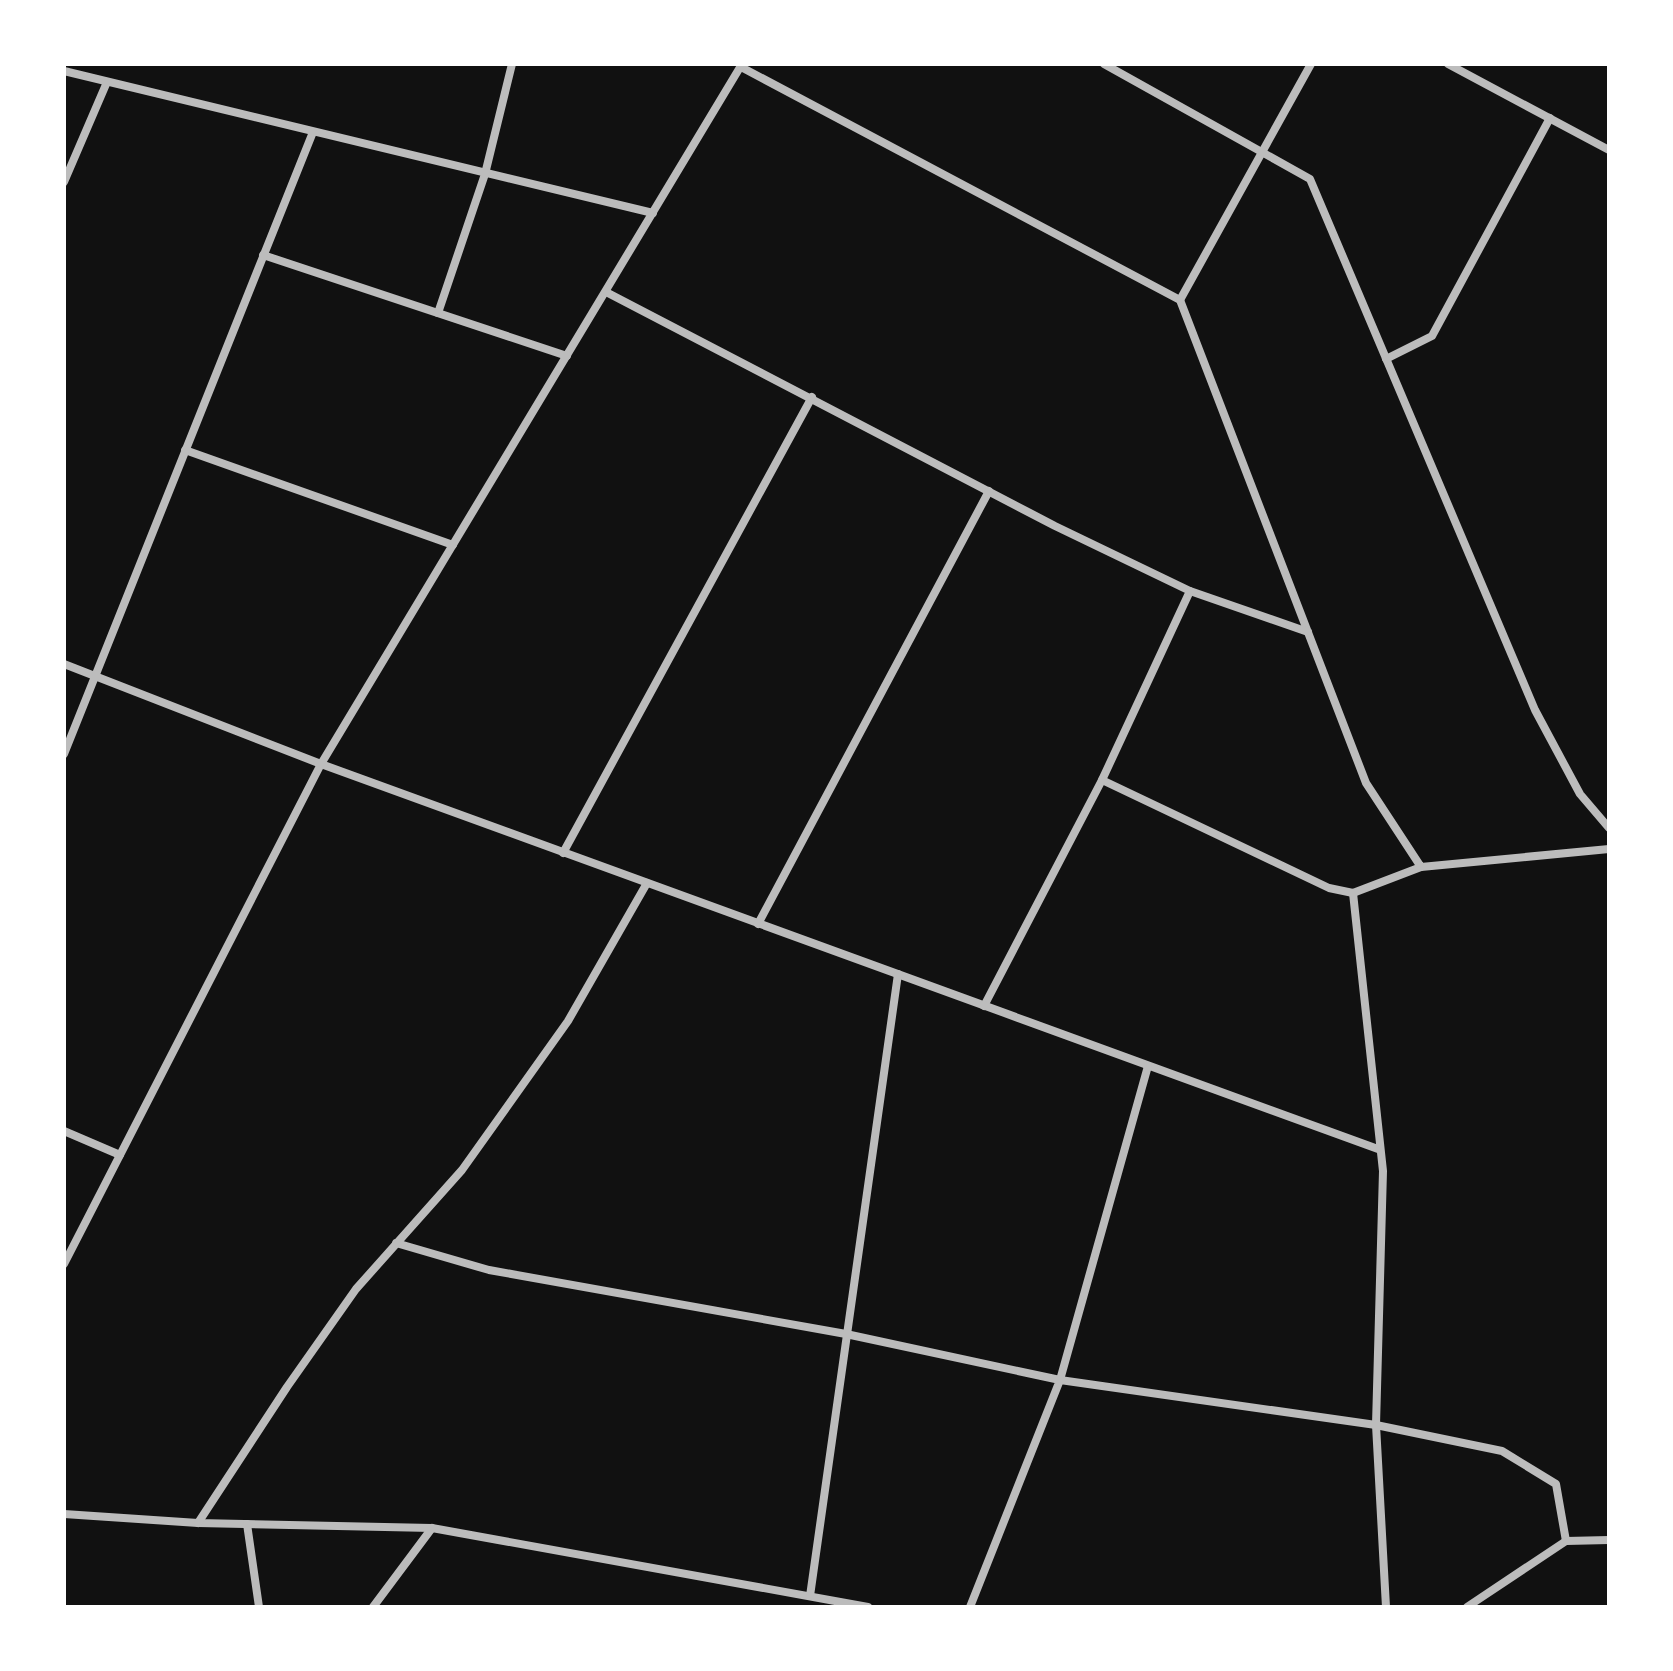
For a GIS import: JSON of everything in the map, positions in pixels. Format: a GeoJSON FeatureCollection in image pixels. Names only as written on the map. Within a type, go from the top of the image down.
{"type":"FeatureCollection","features":[{"type":"Feature","properties":{"kind":"street"},"geometry":{"type":"LineString","coordinates":[[438,313],[485,174],[512,64]]}},
{"type":"Feature","properties":{"kind":"street"},"geometry":{"type":"LineString","coordinates":[[1104,64],[1310,179],[1535,710],[1580,794],[1609,828]]}},
{"type":"Feature","properties":{"kind":"street"},"geometry":{"type":"LineString","coordinates":[[1180,300],[1311,64]]}},
{"type":"Feature","properties":{"kind":"street"},"geometry":{"type":"LineString","coordinates":[[1448,64],[1609,150]]}},
{"type":"Feature","properties":{"kind":"street"},"geometry":{"type":"LineString","coordinates":[[64,1264],[321,764],[742,65],[1180,300],[1366,783],[1421,867]]}},
{"type":"Feature","properties":{"kind":"street"},"geometry":{"type":"LineString","coordinates":[[64,71],[653,213]]}},
{"type":"Feature","properties":{"kind":"street"},"geometry":{"type":"LineString","coordinates":[[64,182],[107,82]]}},
{"type":"Feature","properties":{"kind":"street"},"geometry":{"type":"LineString","coordinates":[[1386,359],[1432,336],[1550,118]]}},
{"type":"Feature","properties":{"kind":"street"},"geometry":{"type":"LineString","coordinates":[[64,754],[313,132]]}},
{"type":"Feature","properties":{"kind":"street"},"geometry":{"type":"LineString","coordinates":[[263,255],[567,356]]}},
{"type":"Feature","properties":{"kind":"street"},"geometry":{"type":"LineString","coordinates":[[606,292],[989,491],[1190,591],[1308,632]]}},
{"type":"Feature","properties":{"kind":"street"},"geometry":{"type":"LineString","coordinates":[[563,853],[812,397]]}},
{"type":"Feature","properties":{"kind":"street"},"geometry":{"type":"LineString","coordinates":[[185,450],[453,545]]}},
{"type":"Feature","properties":{"kind":"street"},"geometry":{"type":"LineString","coordinates":[[758,924],[989,491]]}},
{"type":"Feature","properties":{"kind":"street"},"geometry":{"type":"LineString","coordinates":[[984,1006],[1102,780],[1190,591]]}},
{"type":"Feature","properties":{"kind":"street"},"geometry":{"type":"LineString","coordinates":[[64,664],[321,764],[1378,1149]]}},
{"type":"Feature","properties":{"kind":"street"},"geometry":{"type":"LineString","coordinates":[[1102,780],[1329,888],[1353,893],[1421,867],[1609,849]]}},
{"type":"Feature","properties":{"kind":"street"},"geometry":{"type":"LineString","coordinates":[[198,1523],[356,1289],[462,1170],[568,1021],[647,883]]}},
{"type":"Feature","properties":{"kind":"street"},"geometry":{"type":"LineString","coordinates":[[1353,893],[1378,1149],[1383,1171],[1376,1425],[1386,1607]]}},
{"type":"Feature","properties":{"kind":"street"},"geometry":{"type":"LineString","coordinates":[[810,1596],[898,974]]}},
{"type":"Feature","properties":{"kind":"street"},"geometry":{"type":"LineString","coordinates":[[970,1607],[1060,1380],[1148,1066]]}},
{"type":"Feature","properties":{"kind":"street"},"geometry":{"type":"LineString","coordinates":[[64,1131],[120,1155]]}},
{"type":"Feature","properties":{"kind":"street"},"geometry":{"type":"LineString","coordinates":[[396,1243],[489,1270],[846,1334],[1060,1380],[1376,1425],[1502,1451],[1556,1484],[1566,1541]]}},
{"type":"Feature","properties":{"kind":"street"},"geometry":{"type":"LineString","coordinates":[[64,1514],[198,1523],[432,1528],[868,1607]]}},
{"type":"Feature","properties":{"kind":"street"},"geometry":{"type":"LineString","coordinates":[[247,1524],[259,1607]]}},
{"type":"Feature","properties":{"kind":"street"},"geometry":{"type":"LineString","coordinates":[[373,1607],[432,1528]]}},
{"type":"Feature","properties":{"kind":"street"},"geometry":{"type":"LineString","coordinates":[[1467,1607],[1566,1541],[1609,1540]]}}]}
